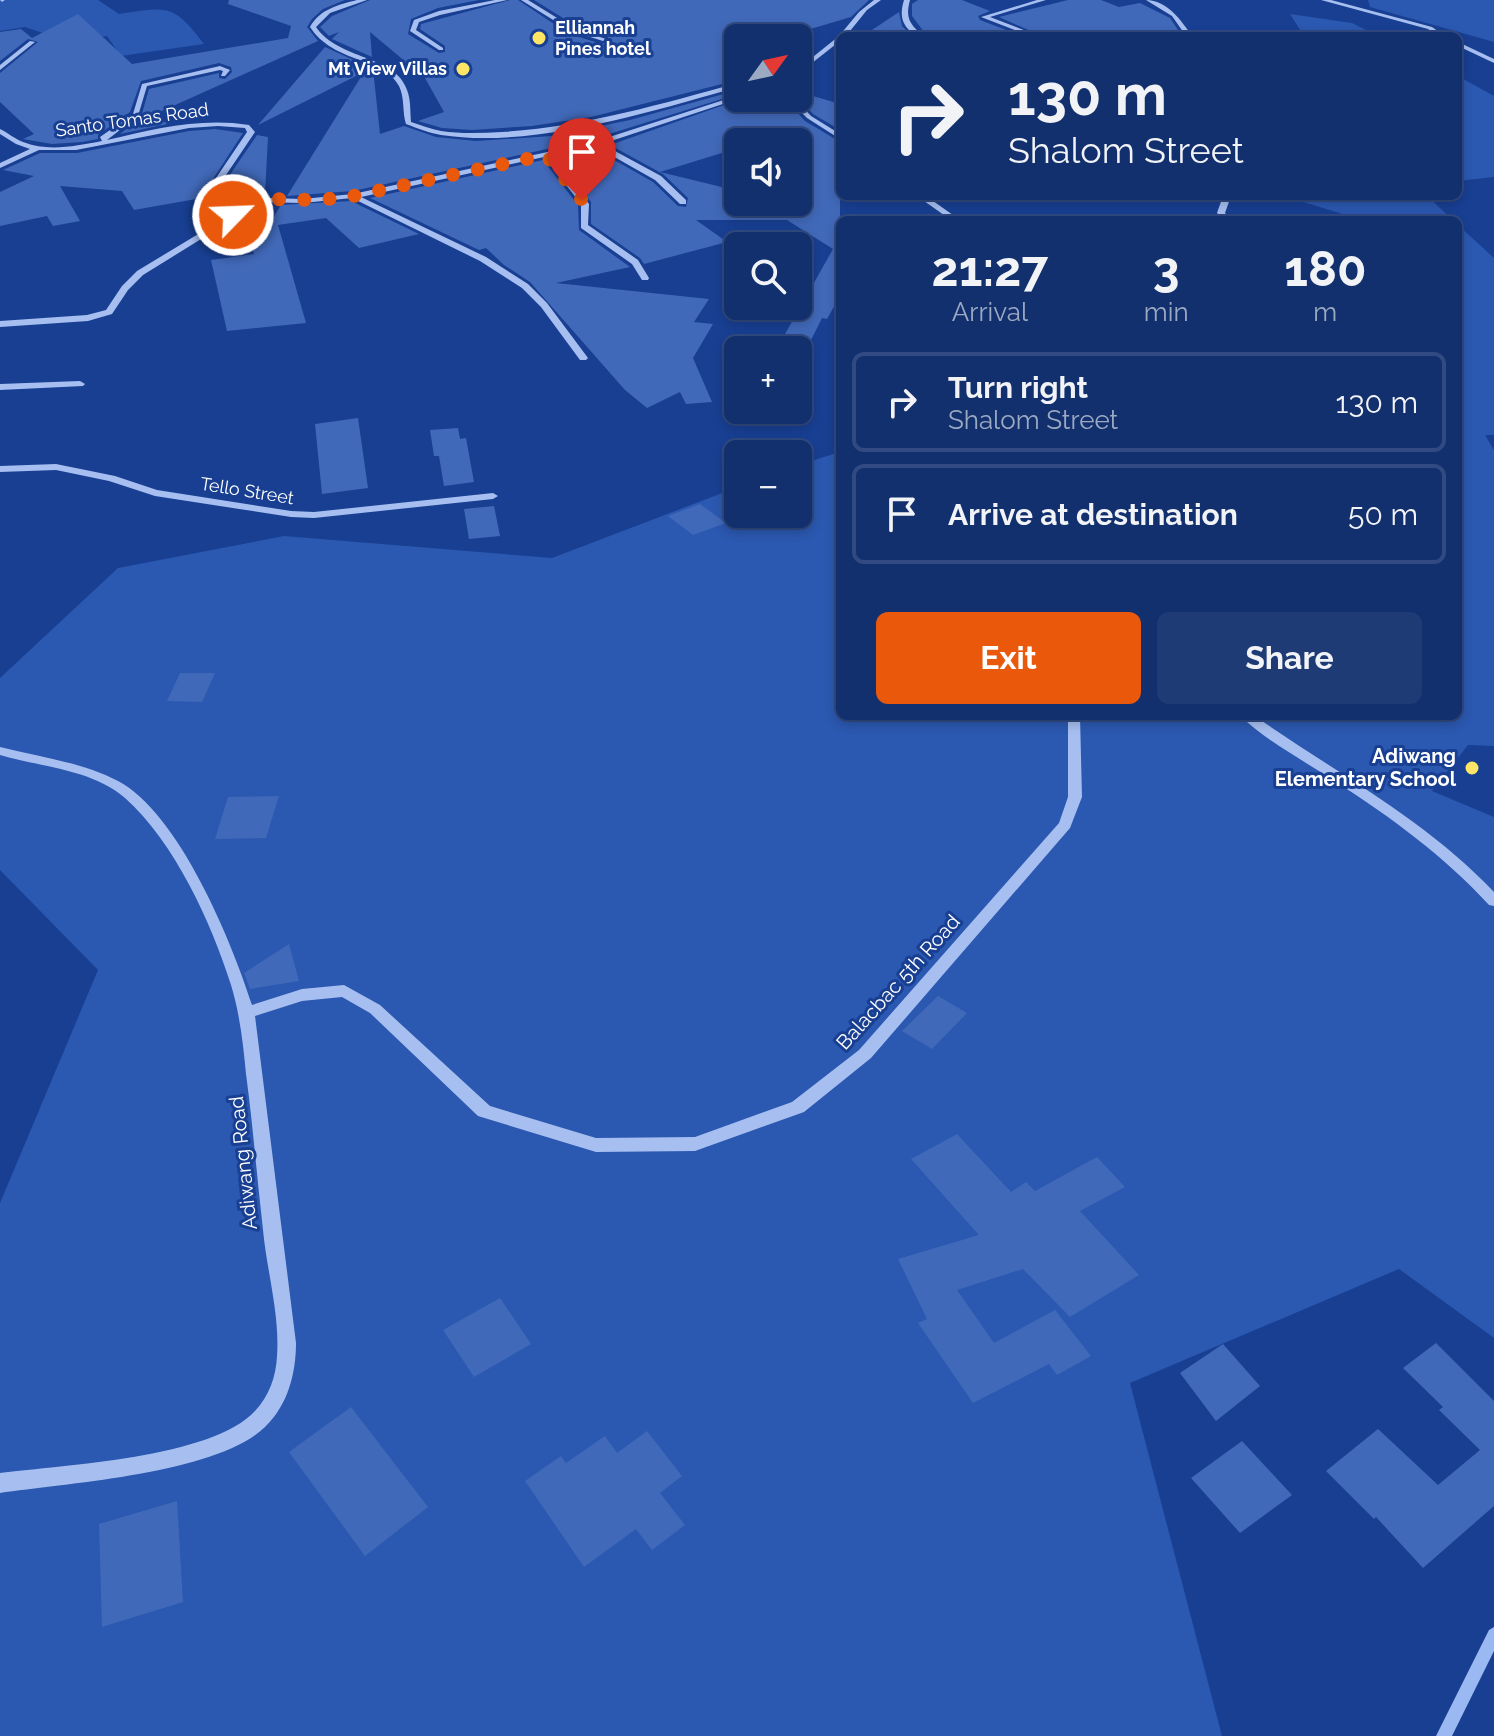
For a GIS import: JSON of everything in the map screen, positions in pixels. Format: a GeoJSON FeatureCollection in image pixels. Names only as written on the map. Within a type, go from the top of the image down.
{"type":"FeatureCollection","features":[{"type":"Feature","properties":{"kind":"street"},"geometry":{"type":"LineString","coordinates":[[364,0],[337,8],[315,20],[315,34],[330,45],[395,76],[406,93],[408,123],[421,130],[484,135],[556,128],[724,88]]}},
{"type":"Feature","properties":{"kind":"street"},"geometry":{"type":"LineString","coordinates":[[441,49],[413,31],[416,21],[439,13],[504,0]]}},
{"type":"Feature","properties":{"kind":"street"},"geometry":{"type":"LineString","coordinates":[[524,0],[573,30],[603,39]]}},
{"type":"Feature","properties":{"kind":"street"},"geometry":{"type":"LineString","coordinates":[[847,32],[855,15],[878,0]]}},
{"type":"Feature","properties":{"kind":"street"},"geometry":{"type":"LineString","coordinates":[[907,0],[902,15],[904,22],[916,32]]}},
{"type":"Feature","properties":{"kind":"street"},"geometry":{"type":"LineString","coordinates":[[1025,32],[984,17],[1043,0]]}},
{"type":"Feature","properties":{"kind":"street"},"geometry":{"type":"LineString","coordinates":[[1149,0],[1174,15],[1186,32]]}},
{"type":"Feature","properties":{"kind":"street"},"geometry":{"type":"LineString","coordinates":[[1324,0],[1436,32]]}},
{"type":"Feature","properties":{"kind":"street"},"geometry":{"type":"LineString","coordinates":[[812,60],[836,41]]}},
{"type":"Feature","properties":{"kind":"street"},"geometry":{"type":"LineString","coordinates":[[0,68],[32,42]]}},
{"type":"Feature","properties":{"kind":"street"},"geometry":{"type":"LineString","coordinates":[[1462,46],[1494,61]]}},
{"type":"Feature","properties":{"kind":"street"},"geometry":{"type":"LineString","coordinates":[[94,145],[136,115],[144,85],[220,68],[227,70],[223,75]]}},
{"type":"Feature","properties":{"kind":"street","name":"Santo Tomas Road"},"geometry":{"type":"LineString","coordinates":[[0,131],[19,143],[38,148],[94,145],[213,123],[247,126],[251,132],[220,178],[221,186],[230,192],[261,199],[320,200],[353,196],[596,144],[724,102]]}},
{"type":"Feature","properties":{"kind":"street"},"geometry":{"type":"LineString","coordinates":[[803,112],[836,134]]}},
{"type":"Feature","properties":{"kind":"street"},"geometry":{"type":"LineString","coordinates":[[596,144],[658,178],[683,202]]}},
{"type":"Feature","properties":{"kind":"street"},"geometry":{"type":"LineString","coordinates":[[0,166],[38,148]]}},
{"type":"Feature","properties":{"kind":"street"},"geometry":{"type":"LineString","coordinates":[[546,155],[585,204],[584,226],[635,262],[645,278]]}},
{"type":"Feature","properties":{"kind":"street"},"geometry":{"type":"LineString","coordinates":[[353,196],[483,259],[525,286],[544,305],[583,358]]}},
{"type":"Feature","properties":{"kind":"street"},"geometry":{"type":"LineString","coordinates":[[0,324],[88,318],[109,312],[125,288],[140,273],[261,199]]}},
{"type":"Feature","properties":{"kind":"street"},"geometry":{"type":"LineString","coordinates":[[927,200],[950,216]]}},
{"type":"Feature","properties":{"kind":"street"},"geometry":{"type":"LineString","coordinates":[[0,387],[80,384]]}},
{"type":"Feature","properties":{"kind":"street","name":"Tello Street"},"geometry":{"type":"LineString","coordinates":[[0,469],[56,467],[111,478],[155,493],[291,514],[314,515],[493,496]]}},
{"type":"Feature","properties":{"kind":"street","name":"Balacbac 5th Road"},"geometry":{"type":"LineString","coordinates":[[246,1013],[302,995],[344,991],[375,1009],[484,1111],[596,1145],[695,1144],[798,1107],[865,1054],[1065,825],[1075,797],[1074,720]]}},
{"type":"Feature","properties":{"kind":"street"},"geometry":{"type":"LineString","coordinates":[[1253,720],[1382,807],[1472,875],[1494,901]]}},
{"type":"Feature","properties":{"kind":"street","name":"Adiwang Road"},"geometry":{"type":"LineString","coordinates":[[0,751],[105,779],[128,792],[164,836],[209,913],[246,1013],[265,1142],[273,1248],[287,1343],[285,1371],[276,1399],[256,1423],[229,1440],[143,1463],[0,1483]]}},
{"type":"Feature","properties":{"kind":"shaded area"},"geometry":{"type":"Polygon","coordinates":[[[0,0],[98,0],[119,14],[168,11],[184,21],[204,44],[121,56],[107,36],[41,46],[46,34],[25,27],[0,31],[0,0]]]}},
{"type":"Feature","properties":{"kind":"shaded area"},"geometry":{"type":"Polygon","coordinates":[[[1368,0],[1494,0],[1494,42],[1462,32],[1370,7],[1368,0]]]}},
{"type":"Feature","properties":{"kind":"shaded area"},"geometry":{"type":"Polygon","coordinates":[[[1290,14],[1352,23],[1370,32],[1301,32],[1290,14]]]}},
{"type":"Feature","properties":{"kind":"shaded area"},"geometry":{"type":"Polygon","coordinates":[[[1462,78],[1494,96],[1494,177],[1462,181],[1462,78]]]}},
{"type":"Feature","properties":{"kind":"shaded area"},"geometry":{"type":"Polygon","coordinates":[[[1297,200],[1431,200],[1449,216],[1349,216],[1297,200]]]}},
{"type":"Feature","properties":{"kind":"shaded area"},"geometry":{"type":"Polygon","coordinates":[[[1462,229],[1494,258],[1494,435],[1485,435],[1494,450],[1494,746],[1468,745],[1432,791],[1494,817],[1494,1338],[1399,1269],[1130,1383],[1222,1736],[0,1736],[0,1203],[98,970],[0,870],[0,678],[118,568],[284,536],[552,558],[724,492],[724,528],[812,528],[812,461],[836,453],[836,720],[1462,720],[1462,229]]]}},
{"type":"Feature","properties":{"kind":"building"},"geometry":{"type":"Polygon","coordinates":[[[229,0],[345,0],[323,9],[312,19],[307,27],[318,41],[144,119],[172,123],[120,134],[141,117],[149,89],[219,73],[219,78],[225,79],[232,72],[231,67],[219,63],[141,81],[130,112],[98,135],[98,139],[82,142],[52,144],[23,139],[34,134],[0,102],[0,73],[38,42],[28,39],[0,61],[0,32],[21,29],[32,38],[78,14],[132,64],[288,38],[291,26],[228,4],[229,0]]]}},
{"type":"Feature","properties":{"kind":"building"},"geometry":{"type":"Polygon","coordinates":[[[370,0],[479,0],[438,8],[411,19],[408,34],[439,53],[445,52],[445,46],[420,29],[421,24],[510,0],[518,0],[569,34],[602,44],[609,40],[607,36],[576,26],[534,0],[869,0],[851,17],[812,29],[812,24],[724,24],[724,84],[591,117],[532,126],[472,130],[442,128],[418,121],[444,112],[425,78],[370,32],[372,57],[332,39],[339,32],[329,36],[320,27],[332,16],[370,0]]]}},
{"type":"Feature","properties":{"kind":"building"},"geometry":{"type":"Polygon","coordinates":[[[918,0],[962,0],[990,11],[978,16],[980,20],[1012,32],[924,32],[912,16],[912,4],[918,0]]]}},
{"type":"Feature","properties":{"kind":"building"},"geometry":{"type":"Polygon","coordinates":[[[1068,0],[1101,0],[1119,7],[1140,3],[1170,18],[1179,32],[1033,32],[999,17],[1068,0]]]}},
{"type":"Feature","properties":{"kind":"building"},"geometry":{"type":"Polygon","coordinates":[[[899,12],[902,26],[908,32],[869,32],[899,12]]]}},
{"type":"Feature","properties":{"kind":"building"},"geometry":{"type":"Polygon","coordinates":[[[325,47],[373,69],[380,134],[404,126],[436,137],[476,141],[552,136],[630,120],[724,94],[724,98],[593,139],[353,191],[287,196],[364,72],[258,125],[325,47]]]}},
{"type":"Feature","properties":{"kind":"building"},"geometry":{"type":"Polygon","coordinates":[[[812,96],[836,103],[836,128],[813,114],[812,96]]]}},
{"type":"Feature","properties":{"kind":"building"},"geometry":{"type":"Polygon","coordinates":[[[724,105],[724,112],[797,112],[805,121],[836,140],[836,200],[840,200],[840,216],[836,216],[836,303],[827,319],[822,318],[812,338],[784,336],[793,320],[812,320],[812,286],[833,249],[812,236],[812,232],[806,232],[787,220],[696,220],[724,243],[644,264],[591,224],[591,202],[556,158],[595,149],[653,182],[678,206],[686,207],[688,198],[663,174],[610,145],[724,105]]]}},
{"type":"Feature","properties":{"kind":"building"},"geometry":{"type":"Polygon","coordinates":[[[215,129],[243,133],[213,179],[217,191],[246,202],[241,205],[241,202],[202,208],[196,199],[134,210],[122,191],[60,186],[80,221],[53,226],[47,216],[0,226],[0,192],[34,176],[3,170],[40,153],[77,153],[189,131],[215,129]]]}},
{"type":"Feature","properties":{"kind":"building"},"geometry":{"type":"Polygon","coordinates":[[[257,135],[268,137],[265,194],[239,189],[228,183],[227,179],[257,135]]]}},
{"type":"Feature","properties":{"kind":"building"},"geometry":{"type":"Polygon","coordinates":[[[543,160],[578,205],[579,230],[630,267],[556,283],[709,299],[694,322],[713,324],[693,358],[712,402],[686,404],[680,392],[647,408],[625,390],[530,282],[504,265],[486,248],[479,250],[370,198],[543,160]]]}},
{"type":"Feature","properties":{"kind":"building"},"geometry":{"type":"Polygon","coordinates":[[[351,201],[419,234],[359,248],[326,218],[278,225],[306,323],[227,331],[211,260],[254,254],[244,216],[265,205],[263,234],[281,205],[351,201]]]}},
{"type":"Feature","properties":{"kind":"building"},"geometry":{"type":"Polygon","coordinates":[[[358,418],[368,488],[322,494],[315,424],[358,418]]]}},
{"type":"Feature","properties":{"kind":"building"},"geometry":{"type":"Polygon","coordinates":[[[458,428],[460,439],[466,438],[474,482],[444,486],[439,456],[434,456],[430,430],[458,428]]]}},
{"type":"Feature","properties":{"kind":"building"},"geometry":{"type":"Polygon","coordinates":[[[700,504],[724,524],[693,535],[668,516],[700,504]]]}},
{"type":"Feature","properties":{"kind":"building"},"geometry":{"type":"Polygon","coordinates":[[[494,506],[500,536],[469,539],[464,509],[494,506]]]}},
{"type":"Feature","properties":{"kind":"building"},"geometry":{"type":"Polygon","coordinates":[[[180,673],[215,673],[202,702],[167,701],[180,673]]]}},
{"type":"Feature","properties":{"kind":"building"},"geometry":{"type":"Polygon","coordinates":[[[279,796],[266,838],[215,839],[228,797],[279,796]]]}},
{"type":"Feature","properties":{"kind":"building"},"geometry":{"type":"Polygon","coordinates":[[[289,944],[299,981],[250,989],[244,973],[289,944]]]}},
{"type":"Feature","properties":{"kind":"building"},"geometry":{"type":"Polygon","coordinates":[[[938,996],[967,1013],[932,1049],[902,1031],[938,996]]]}},
{"type":"Feature","properties":{"kind":"building"},"geometry":{"type":"Polygon","coordinates":[[[957,1134],[1011,1192],[1026,1182],[1035,1191],[1097,1157],[1125,1187],[1080,1211],[1139,1275],[1070,1317],[1023,1269],[957,1290],[994,1343],[1055,1310],[1091,1356],[1057,1375],[1049,1364],[973,1403],[918,1323],[927,1319],[898,1259],[979,1235],[911,1159],[957,1134]]]}},
{"type":"Feature","properties":{"kind":"building"},"geometry":{"type":"Polygon","coordinates":[[[500,1298],[531,1344],[474,1377],[443,1330],[500,1298]]]}},
{"type":"Feature","properties":{"kind":"building"},"geometry":{"type":"Polygon","coordinates":[[[1436,1343],[1494,1401],[1494,1506],[1423,1568],[1376,1517],[1374,1519],[1326,1471],[1378,1429],[1438,1485],[1480,1450],[1439,1410],[1443,1407],[1403,1368],[1436,1343]]]}},
{"type":"Feature","properties":{"kind":"building"},"geometry":{"type":"Polygon","coordinates":[[[1223,1344],[1260,1386],[1216,1421],[1180,1373],[1223,1344]]]}},
{"type":"Feature","properties":{"kind":"building"},"geometry":{"type":"Polygon","coordinates":[[[351,1407],[428,1507],[365,1556],[289,1452],[351,1407]]]}},
{"type":"Feature","properties":{"kind":"building"},"geometry":{"type":"Polygon","coordinates":[[[647,1431],[682,1476],[660,1493],[685,1525],[652,1550],[636,1529],[584,1567],[525,1481],[561,1456],[566,1463],[605,1436],[617,1453],[647,1431]]]}},
{"type":"Feature","properties":{"kind":"building"},"geometry":{"type":"Polygon","coordinates":[[[1242,1441],[1292,1495],[1240,1533],[1191,1478],[1242,1441]]]}},
{"type":"Feature","properties":{"kind":"building"},"geometry":{"type":"Polygon","coordinates":[[[177,1501],[183,1602],[102,1627],[99,1524],[177,1501]]]}},
{"type":"Feature","properties":{"kind":"waterway"},"geometry":{"type":"LineString","coordinates":[[1444,1736],[1494,1635]]}},
{"type":"Feature","properties":{"kind":"place","name":"Elliannah Pines hotel"},"geometry":{"type":"Point","coordinates":[539,38]}},
{"type":"Feature","properties":{"kind":"place","name":"Mt View Villas"},"geometry":{"type":"Point","coordinates":[463,69]}},
{"type":"Feature","properties":{"kind":"place","name":"Adiwang Elementary School"},"geometry":{"type":"Point","coordinates":[1472,768]}},
{"type":"Feature","properties":{"kind":"route"},"geometry":{"type":"LineString","coordinates":[[233,215],[261,199],[320,200],[353,196],[546,155],[582,200]]}}]}
